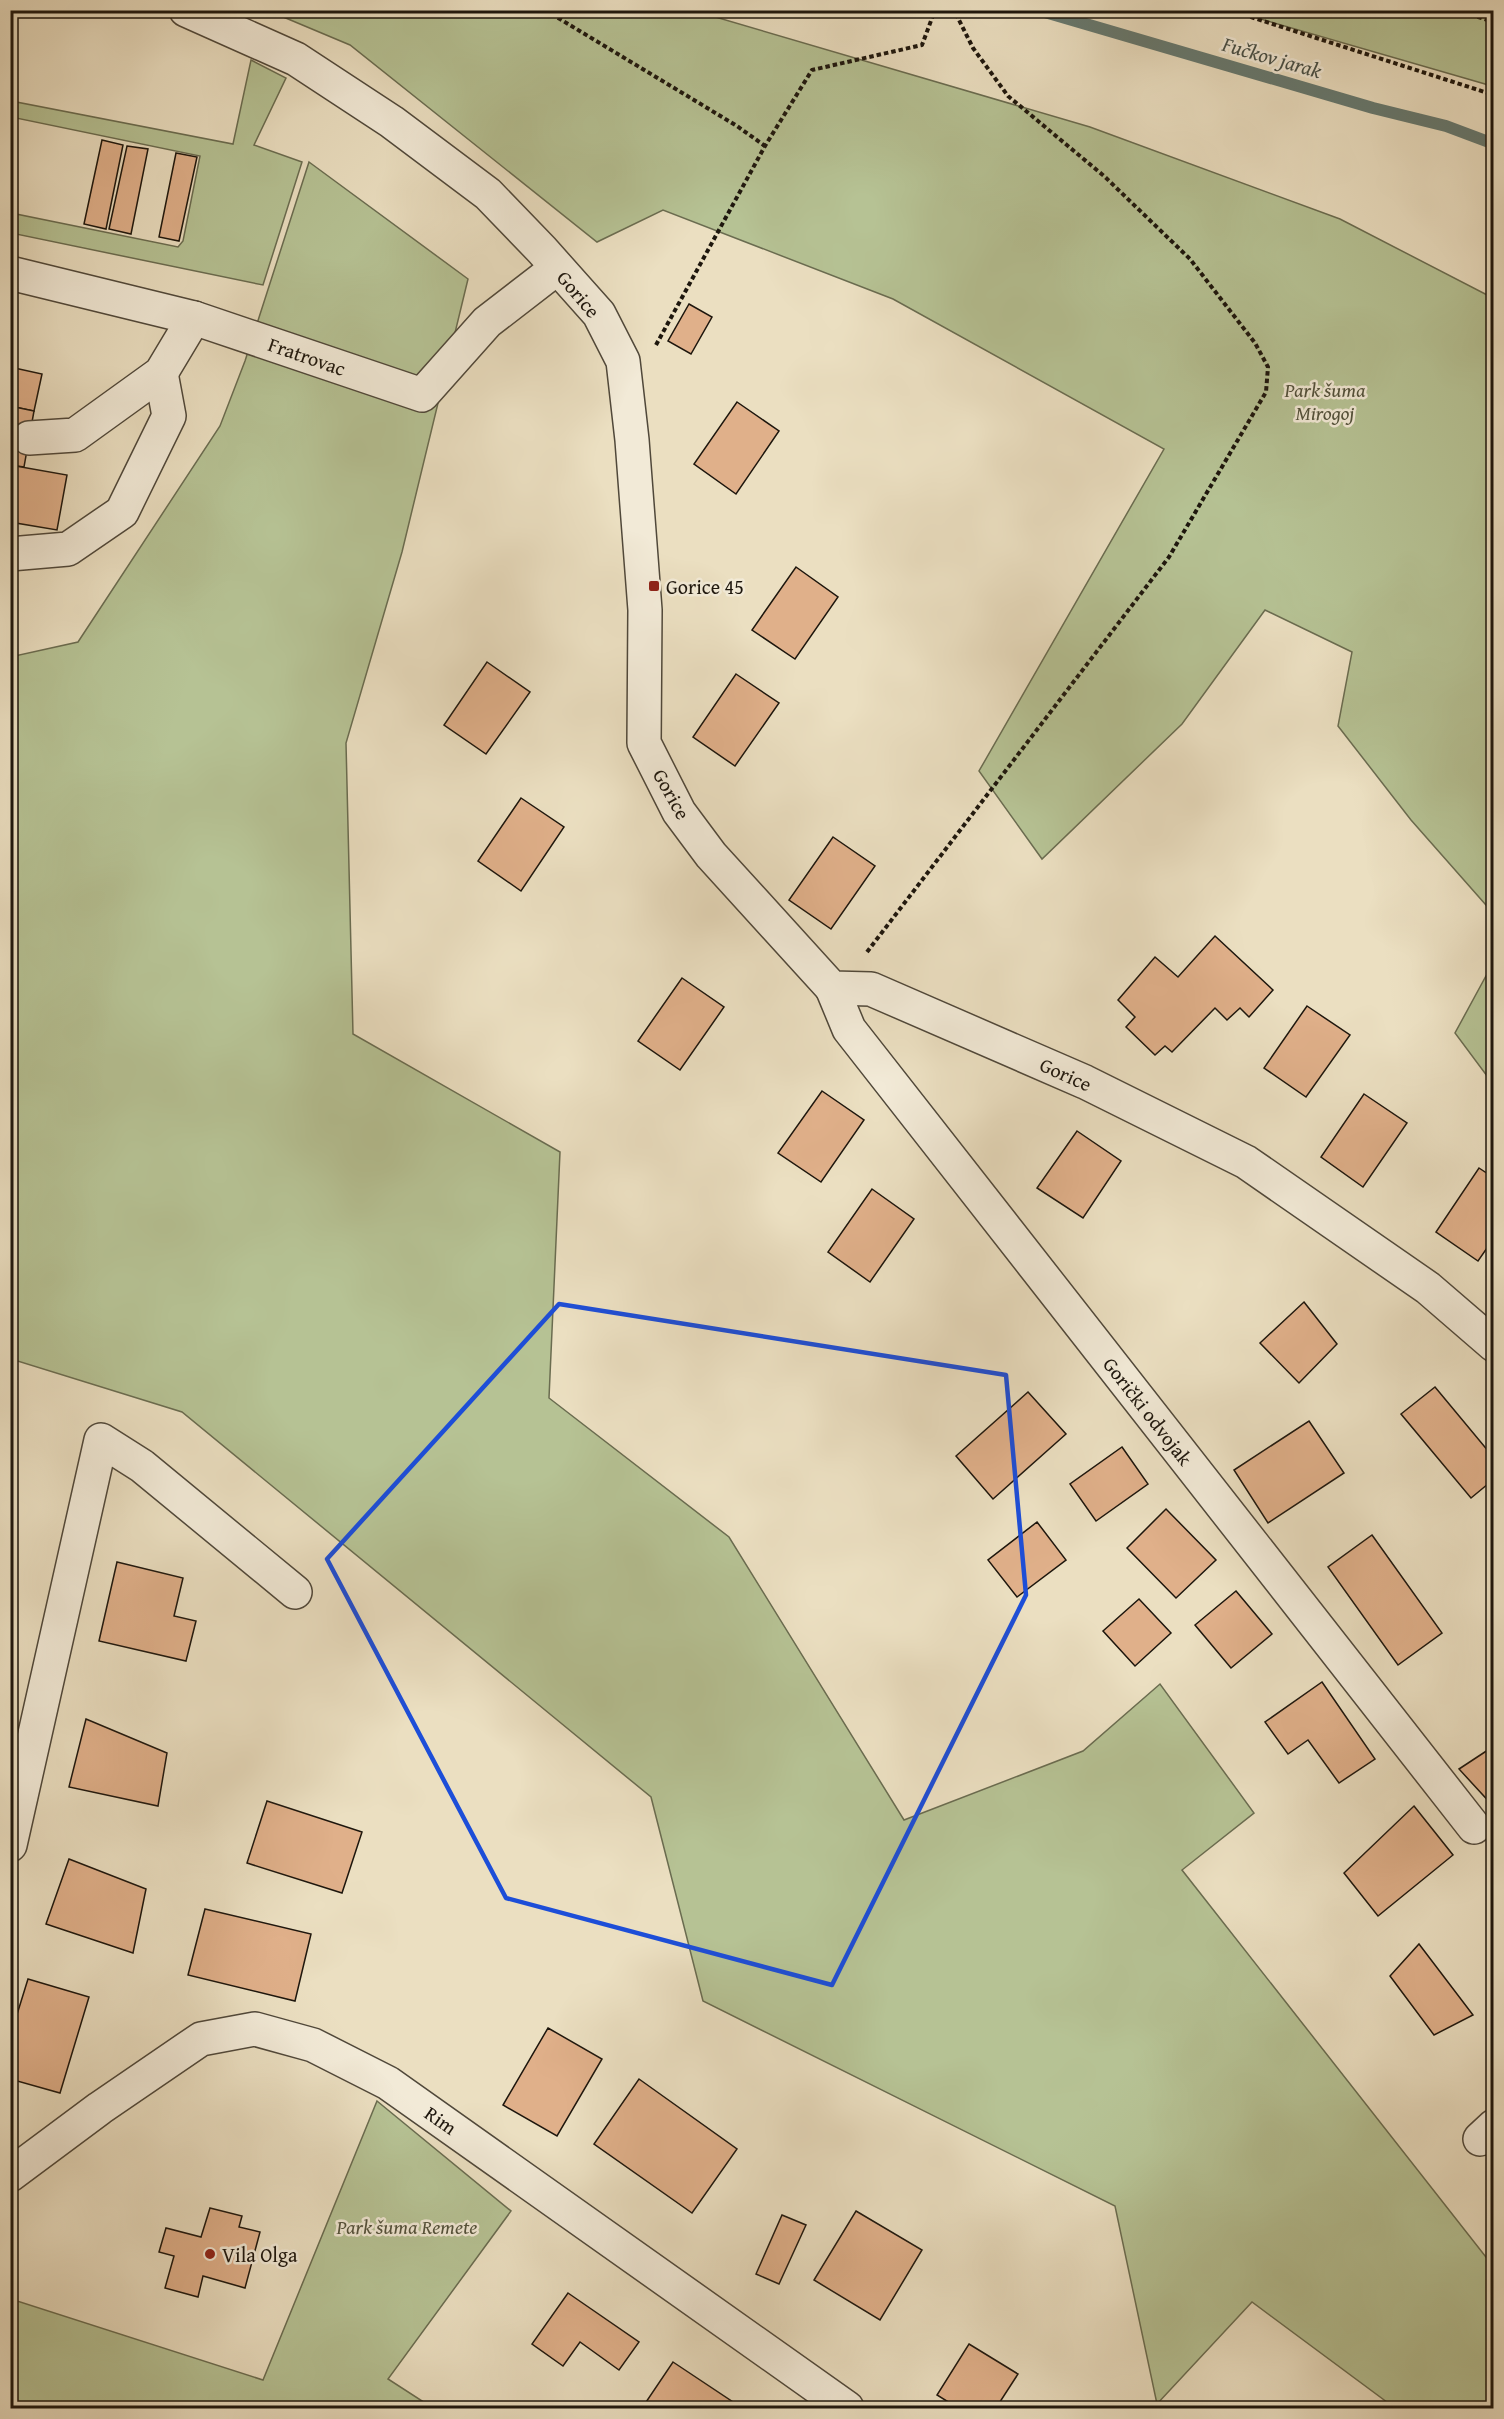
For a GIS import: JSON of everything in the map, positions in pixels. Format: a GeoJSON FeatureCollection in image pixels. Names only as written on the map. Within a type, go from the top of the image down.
{"type":"FeatureCollection","features":[{"type":"Feature","properties":{"kind":"street","name":"Gorice"},"geometry":{"type":"LineString","coordinates":[[186,10],[296,59],[392,122],[488,195],[542,249],[599,314],[622,361],[645,610],[644,743],[680,812],[711,855],[836,988],[871,989],[1085,1082],[1246,1162],[1428,1288],[1494,1345]]}},
{"type":"Feature","properties":{"kind":"street","name":"Fratrovac"},"geometry":{"type":"LineString","coordinates":[[10,273],[194,318],[422,395],[487,322],[557,268]]}},
{"type":"Feature","properties":{"kind":"street"},"geometry":{"type":"LineString","coordinates":[[29,438],[75,435],[161,374],[194,318]]}},
{"type":"Feature","properties":{"kind":"street"},"geometry":{"type":"LineString","coordinates":[[10,554],[68,549],[122,512],[169,416],[161,374]]}},
{"type":"Feature","properties":{"kind":"street","name":"Gorički odvojak"},"geometry":{"type":"LineString","coordinates":[[836,988],[849,1029],[1474,1827]]}},
{"type":"Feature","properties":{"kind":"street"},"geometry":{"type":"LineString","coordinates":[[10,1845],[101,1440],[142,1466],[295,1592]]}},
{"type":"Feature","properties":{"kind":"street","name":"Rim"},"geometry":{"type":"LineString","coordinates":[[10,2175],[100,2108],[201,2039],[255,2029],[313,2045],[388,2083],[847,2409]]}},
{"type":"Feature","properties":{"kind":"path"},"geometry":{"type":"LineString","coordinates":[[545,10],[737,126],[765,146]]}},
{"type":"Feature","properties":{"kind":"path"},"geometry":{"type":"LineString","coordinates":[[651,354],[765,146],[812,70],[922,45],[935,10]]}},
{"type":"Feature","properties":{"kind":"path"},"geometry":{"type":"LineString","coordinates":[[836,988],[1169,557],[1266,392],[1268,367],[1255,343],[1190,259],[1104,176],[1008,96],[973,48],[954,10]]}},
{"type":"Feature","properties":{"kind":"path"},"geometry":{"type":"LineString","coordinates":[[1229,10],[1494,95]]}},
{"type":"Feature","properties":{"kind":"path"},"geometry":{"type":"LineString","coordinates":[[1456,10],[1494,22]]}},
{"type":"Feature","properties":{"kind":"highlighted area"},"geometry":{"type":"Polygon","coordinates":[[[559,1304],[1006,1375],[1026,1595],[832,1985],[506,1898],[327,1559],[559,1304]]]}},
{"type":"Feature","properties":{"kind":"green space","name":"Park šuma Mirogoj"},"geometry":{"type":"Polygon","coordinates":[[[269,11],[695,11],[1090,127],[1340,219],[1493,298],[1493,913],[1411,820],[1338,726],[1352,652],[1265,610],[1182,724],[1042,859],[979,771],[1164,449],[893,299],[663,210],[597,242],[350,45],[269,11]]]}},
{"type":"Feature","properties":{"kind":"green space"},"geometry":{"type":"Polygon","coordinates":[[[1233,11],[1493,11],[1493,88],[1485,84],[1233,11]]]}},
{"type":"Feature","properties":{"kind":"green space"},"geometry":{"type":"Polygon","coordinates":[[[251,60],[286,78],[254,145],[302,162],[263,285],[11,233],[11,213],[178,247],[183,241],[200,156],[11,117],[11,101],[233,144],[251,60]]]}},
{"type":"Feature","properties":{"kind":"green space"},"geometry":{"type":"Polygon","coordinates":[[[309,162],[468,279],[402,552],[346,743],[353,1034],[560,1152],[549,1398],[729,1537],[904,1820],[1083,1751],[1160,1684],[1254,1813],[1182,1870],[1493,2266],[1493,2408],[1395,2408],[1252,2302],[1157,2404],[1115,2206],[703,2001],[651,1797],[182,1412],[11,1359],[10,657],[78,642],[220,426],[245,361],[309,162]]]}},
{"type":"Feature","properties":{"kind":"green space"},"geometry":{"type":"Polygon","coordinates":[[[1493,963],[1493,1084],[1455,1033],[1493,963]]]}},
{"type":"Feature","properties":{"kind":"green space","name":"Park šuma Remete"},"geometry":{"type":"Polygon","coordinates":[[[377,2101],[511,2211],[388,2379],[433,2408],[11,2408],[11,2299],[263,2380],[377,2101]]]}},
{"type":"Feature","properties":{"kind":"building"},"geometry":{"type":"Polygon","coordinates":[[[102,140],[123,145],[106,229],[84,224],[102,140]]]}},
{"type":"Feature","properties":{"kind":"building"},"geometry":{"type":"Polygon","coordinates":[[[127,146],[148,149],[131,234],[109,229],[127,146]]]}},
{"type":"Feature","properties":{"kind":"building"},"geometry":{"type":"Polygon","coordinates":[[[176,153],[197,157],[179,241],[159,237],[176,153]]]}},
{"type":"Feature","properties":{"kind":"building"},"geometry":{"type":"Polygon","coordinates":[[[689,304],[712,317],[691,354],[668,341],[689,304]]]}},
{"type":"Feature","properties":{"kind":"building"},"geometry":{"type":"Polygon","coordinates":[[[10,367],[42,374],[34,411],[10,406],[10,367]]]}},
{"type":"Feature","properties":{"kind":"building"},"geometry":{"type":"Polygon","coordinates":[[[737,402],[779,431],[736,494],[694,464],[737,402]]]}},
{"type":"Feature","properties":{"kind":"building"},"geometry":{"type":"Polygon","coordinates":[[[10,406],[34,411],[24,467],[10,465],[10,406]]]}},
{"type":"Feature","properties":{"kind":"building"},"geometry":{"type":"Polygon","coordinates":[[[10,465],[67,475],[57,530],[10,522],[10,465]]]}},
{"type":"Feature","properties":{"kind":"building"},"geometry":{"type":"Polygon","coordinates":[[[796,567],[838,597],[795,659],[752,630],[796,567]]]}},
{"type":"Feature","properties":{"kind":"building"},"geometry":{"type":"Polygon","coordinates":[[[487,662],[530,692],[486,754],[444,725],[487,662]]]}},
{"type":"Feature","properties":{"kind":"building"},"geometry":{"type":"Polygon","coordinates":[[[736,674],[779,703],[735,766],[693,737],[736,674]]]}},
{"type":"Feature","properties":{"kind":"building"},"geometry":{"type":"Polygon","coordinates":[[[521,798],[564,827],[521,891],[478,861],[521,798]]]}},
{"type":"Feature","properties":{"kind":"building"},"geometry":{"type":"Polygon","coordinates":[[[833,837],[875,866],[831,929],[789,900],[833,837]]]}},
{"type":"Feature","properties":{"kind":"building"},"geometry":{"type":"Polygon","coordinates":[[[1215,936],[1273,990],[1249,1017],[1240,1008],[1227,1020],[1215,1008],[1172,1052],[1165,1046],[1155,1055],[1126,1027],[1135,1017],[1118,1000],[1155,957],[1178,977],[1215,936]]]}},
{"type":"Feature","properties":{"kind":"building"},"geometry":{"type":"Polygon","coordinates":[[[682,978],[724,1007],[680,1070],[638,1041],[682,978]]]}},
{"type":"Feature","properties":{"kind":"building"},"geometry":{"type":"Polygon","coordinates":[[[1307,1006],[1350,1035],[1306,1097],[1264,1068],[1307,1006]]]}},
{"type":"Feature","properties":{"kind":"building"},"geometry":{"type":"Polygon","coordinates":[[[822,1091],[864,1120],[821,1182],[778,1153],[822,1091]]]}},
{"type":"Feature","properties":{"kind":"building"},"geometry":{"type":"Polygon","coordinates":[[[1364,1094],[1407,1123],[1363,1187],[1321,1157],[1364,1094]]]}},
{"type":"Feature","properties":{"kind":"building"},"geometry":{"type":"Polygon","coordinates":[[[1077,1131],[1121,1161],[1083,1218],[1037,1188],[1077,1131]]]}},
{"type":"Feature","properties":{"kind":"building"},"geometry":{"type":"Polygon","coordinates":[[[1479,1168],[1494,1178],[1494,1238],[1478,1261],[1436,1232],[1479,1168]]]}},
{"type":"Feature","properties":{"kind":"building"},"geometry":{"type":"Polygon","coordinates":[[[872,1189],[914,1219],[870,1282],[828,1252],[872,1189]]]}},
{"type":"Feature","properties":{"kind":"building"},"geometry":{"type":"Polygon","coordinates":[[[1304,1302],[1337,1344],[1299,1383],[1260,1343],[1304,1302]]]}},
{"type":"Feature","properties":{"kind":"building"},"geometry":{"type":"Polygon","coordinates":[[[1435,1387],[1494,1458],[1494,1479],[1471,1498],[1401,1414],[1435,1387]]]}},
{"type":"Feature","properties":{"kind":"building"},"geometry":{"type":"Polygon","coordinates":[[[1028,1392],[1066,1434],[993,1499],[956,1456],[1028,1392]]]}},
{"type":"Feature","properties":{"kind":"building"},"geometry":{"type":"Polygon","coordinates":[[[1309,1421],[1344,1473],[1268,1523],[1234,1470],[1309,1421]]]}},
{"type":"Feature","properties":{"kind":"building"},"geometry":{"type":"Polygon","coordinates":[[[1122,1447],[1148,1484],[1096,1521],[1070,1484],[1122,1447]]]}},
{"type":"Feature","properties":{"kind":"building"},"geometry":{"type":"Polygon","coordinates":[[[1166,1509],[1216,1560],[1176,1598],[1127,1548],[1166,1509]]]}},
{"type":"Feature","properties":{"kind":"building"},"geometry":{"type":"Polygon","coordinates":[[[1037,1522],[1066,1560],[1017,1597],[988,1560],[1037,1522]]]}},
{"type":"Feature","properties":{"kind":"building"},"geometry":{"type":"Polygon","coordinates":[[[1372,1535],[1442,1633],[1398,1665],[1328,1567],[1372,1535]]]}},
{"type":"Feature","properties":{"kind":"building"},"geometry":{"type":"Polygon","coordinates":[[[117,1562],[183,1578],[174,1616],[196,1621],[186,1661],[99,1641],[117,1562]]]}},
{"type":"Feature","properties":{"kind":"building"},"geometry":{"type":"Polygon","coordinates":[[[1236,1591],[1272,1634],[1231,1668],[1195,1625],[1236,1591]]]}},
{"type":"Feature","properties":{"kind":"building"},"geometry":{"type":"Polygon","coordinates":[[[1139,1599],[1171,1633],[1135,1666],[1103,1631],[1139,1599]]]}},
{"type":"Feature","properties":{"kind":"building"},"geometry":{"type":"Polygon","coordinates":[[[1322,1682],[1375,1759],[1339,1783],[1308,1740],[1288,1754],[1265,1722],[1322,1682]]]}},
{"type":"Feature","properties":{"kind":"building"},"geometry":{"type":"Polygon","coordinates":[[[86,1719],[167,1753],[158,1806],[69,1787],[86,1719]]]}},
{"type":"Feature","properties":{"kind":"building"},"geometry":{"type":"Polygon","coordinates":[[[1494,1746],[1494,1807],[1459,1769],[1494,1746]]]}},
{"type":"Feature","properties":{"kind":"building"},"geometry":{"type":"Polygon","coordinates":[[[267,1801],[362,1832],[342,1893],[247,1863],[267,1801]]]}},
{"type":"Feature","properties":{"kind":"building"},"geometry":{"type":"Polygon","coordinates":[[[1414,1806],[1453,1855],[1378,1916],[1344,1873],[1414,1806]]]}},
{"type":"Feature","properties":{"kind":"building"},"geometry":{"type":"Polygon","coordinates":[[[69,1859],[146,1889],[133,1953],[46,1924],[69,1859]]]}},
{"type":"Feature","properties":{"kind":"building"},"geometry":{"type":"Polygon","coordinates":[[[205,1909],[311,1934],[295,2001],[188,1975],[205,1909]]]}},
{"type":"Feature","properties":{"kind":"building"},"geometry":{"type":"Polygon","coordinates":[[[1419,1944],[1473,2015],[1434,2035],[1390,1976],[1419,1944]]]}},
{"type":"Feature","properties":{"kind":"building"},"geometry":{"type":"Polygon","coordinates":[[[28,1979],[89,1997],[60,2093],[10,2079],[10,2037],[28,1979]]]}},
{"type":"Feature","properties":{"kind":"building"},"geometry":{"type":"Polygon","coordinates":[[[548,2028],[602,2059],[557,2136],[503,2105],[548,2028]]]}},
{"type":"Feature","properties":{"kind":"building"},"geometry":{"type":"Polygon","coordinates":[[[639,2079],[737,2149],[692,2213],[594,2144],[639,2079]]]}},
{"type":"Feature","properties":{"kind":"building","name":"Vila Olga"},"geometry":{"type":"Polygon","coordinates":[[[210,2208],[242,2216],[239,2227],[260,2232],[245,2288],[203,2276],[198,2297],[165,2288],[174,2256],[159,2252],[166,2228],[201,2237],[210,2208]]]}},
{"type":"Feature","properties":{"kind":"building"},"geometry":{"type":"Polygon","coordinates":[[[856,2211],[922,2250],[880,2320],[814,2280],[856,2211]]]}},
{"type":"Feature","properties":{"kind":"building"},"geometry":{"type":"Polygon","coordinates":[[[782,2215],[806,2225],[779,2284],[756,2274],[782,2215]]]}},
{"type":"Feature","properties":{"kind":"building"},"geometry":{"type":"Polygon","coordinates":[[[568,2293],[639,2342],[619,2370],[580,2342],[563,2366],[532,2344],[568,2293]]]}},
{"type":"Feature","properties":{"kind":"building"},"geometry":{"type":"Polygon","coordinates":[[[969,2344],[1018,2374],[996,2408],[958,2408],[937,2395],[969,2344]]]}},
{"type":"Feature","properties":{"kind":"building"},"geometry":{"type":"Polygon","coordinates":[[[673,2362],[733,2402],[729,2408],[642,2408],[673,2362]]]}},
{"type":"Feature","properties":{"kind":"waterway","name":"Fučkov jarak"},"geometry":{"type":"LineString","coordinates":[[1038,10],[1373,108],[1446,126],[1494,144]]}},
{"type":"Feature","properties":{"kind":"place","name":"Gorice 45"},"geometry":{"type":"Point","coordinates":[654,586]}},
{"type":"Feature","properties":{"kind":"place","name":"Vila Olga"},"geometry":{"type":"Point","coordinates":[210,2254]}}]}
